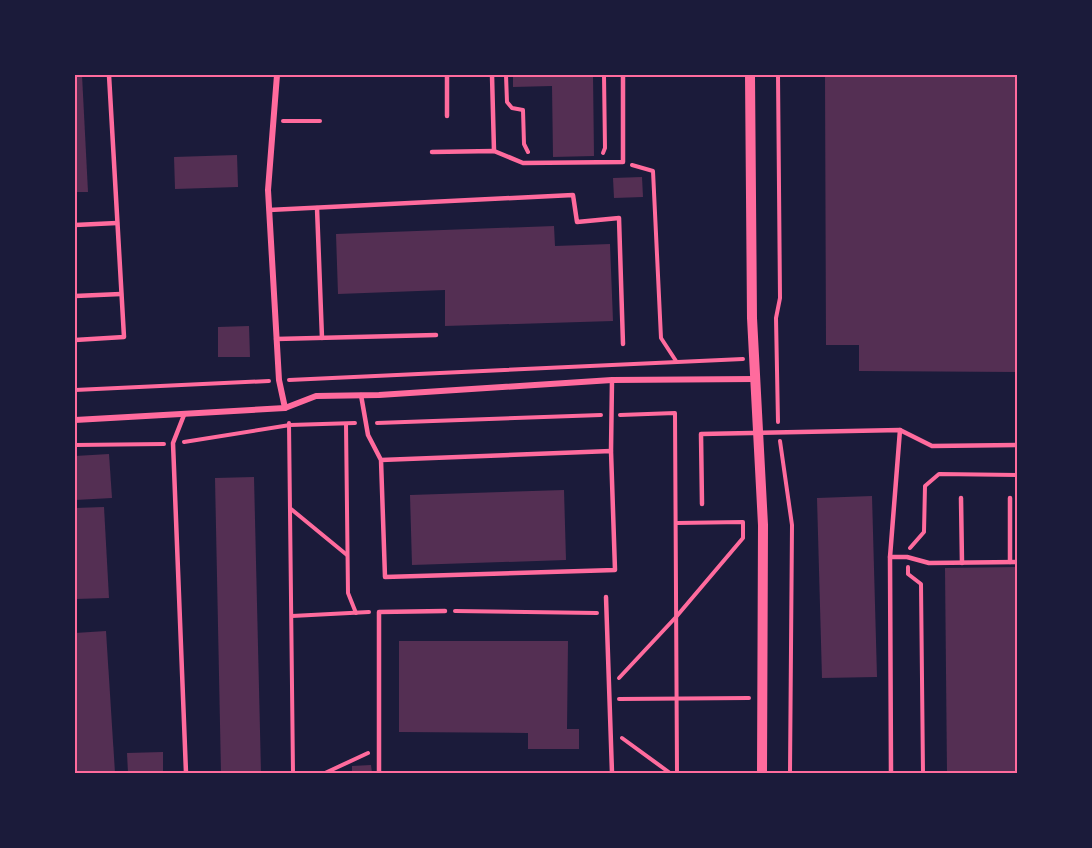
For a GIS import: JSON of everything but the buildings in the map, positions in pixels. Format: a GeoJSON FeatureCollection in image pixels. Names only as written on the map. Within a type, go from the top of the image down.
{"type":"FeatureCollection","features":[{"type":"Feature","properties":{"kind":"street"},"geometry":{"type":"LineString","coordinates":[[277,75],[268,190],[279,380],[285,408]]}},
{"type":"Feature","properties":{"kind":"street"},"geometry":{"type":"LineString","coordinates":[[750,75],[752,318],[763,525],[762,773]]}},
{"type":"Feature","properties":{"kind":"street"},"geometry":{"type":"LineString","coordinates":[[75,420],[285,408],[315,396],[612,380],[755,379]]}},
{"type":"Feature","properties":{"kind":"lane"},"geometry":{"type":"LineString","coordinates":[[75,340],[124,337],[109,75]]}},
{"type":"Feature","properties":{"kind":"lane"},"geometry":{"type":"LineString","coordinates":[[447,75],[447,116]]}},
{"type":"Feature","properties":{"kind":"lane"},"geometry":{"type":"LineString","coordinates":[[492,75],[494,151]]}},
{"type":"Feature","properties":{"kind":"lane"},"geometry":{"type":"LineString","coordinates":[[432,152],[494,151],[524,163],[624,162],[623,75]]}},
{"type":"Feature","properties":{"kind":"lane"},"geometry":{"type":"LineString","coordinates":[[269,210],[573,195],[577,222],[619,218],[624,344]]}},
{"type":"Feature","properties":{"kind":"lane"},"geometry":{"type":"LineString","coordinates":[[317,208],[322,338]]}},
{"type":"Feature","properties":{"kind":"lane"},"geometry":{"type":"LineString","coordinates":[[75,225],[117,223]]}},
{"type":"Feature","properties":{"kind":"lane"},"geometry":{"type":"LineString","coordinates":[[75,296],[121,294]]}},
{"type":"Feature","properties":{"kind":"lane"},"geometry":{"type":"LineString","coordinates":[[276,339],[436,334]]}},
{"type":"Feature","properties":{"kind":"lane"},"geometry":{"type":"LineString","coordinates":[[361,395],[368,435],[381,460],[385,577],[615,570],[611,451],[612,380]]}},
{"type":"Feature","properties":{"kind":"lane"},"geometry":{"type":"LineString","coordinates":[[184,415],[173,443],[186,773]]}},
{"type":"Feature","properties":{"kind":"lane"},"geometry":{"type":"LineString","coordinates":[[891,773],[890,557],[900,430]]}},
{"type":"Feature","properties":{"kind":"lane"},"geometry":{"type":"LineString","coordinates":[[702,504],[701,434],[900,430],[932,446],[1017,445]]}},
{"type":"Feature","properties":{"kind":"lane"},"geometry":{"type":"LineString","coordinates":[[381,460],[611,451]]}},
{"type":"Feature","properties":{"kind":"lane"},"geometry":{"type":"LineString","coordinates":[[962,498],[962,563]]}},
{"type":"Feature","properties":{"kind":"lane"},"geometry":{"type":"LineString","coordinates":[[1010,498],[1010,562]]}},
{"type":"Feature","properties":{"kind":"lane"},"geometry":{"type":"LineString","coordinates":[[890,557],[907,557],[929,563],[1017,562]]}},
{"type":"Feature","properties":{"kind":"lane"},"geometry":{"type":"LineString","coordinates":[[606,597],[611,688],[612,773]]}},
{"type":"Feature","properties":{"kind":"lane"},"geometry":{"type":"LineString","coordinates":[[379,773],[379,612],[445,611]]}},
{"type":"Feature","properties":{"kind":"path"},"geometry":{"type":"LineString","coordinates":[[506,75],[507,102],[512,108],[523,110],[524,144],[529,153],[536,156]]}},
{"type":"Feature","properties":{"kind":"path"},"geometry":{"type":"LineString","coordinates":[[597,159],[603,154],[605,148],[604,75]]}},
{"type":"Feature","properties":{"kind":"path"},"geometry":{"type":"LineString","coordinates":[[778,75],[780,298],[776,318],[778,431],[792,525],[790,773]]}},
{"type":"Feature","properties":{"kind":"path"},"geometry":{"type":"LineString","coordinates":[[273,121],[320,121]]}},
{"type":"Feature","properties":{"kind":"path"},"geometry":{"type":"LineString","coordinates":[[624,162],[653,171],[661,338],[676,362]]}},
{"type":"Feature","properties":{"kind":"path"},"geometry":{"type":"LineString","coordinates":[[75,390],[755,358]]}},
{"type":"Feature","properties":{"kind":"path"},"geometry":{"type":"LineString","coordinates":[[285,408],[290,425],[293,773]]}},
{"type":"Feature","properties":{"kind":"path"},"geometry":{"type":"LineString","coordinates":[[75,445],[173,443],[290,425],[675,413],[677,773]]}},
{"type":"Feature","properties":{"kind":"path"},"geometry":{"type":"LineString","coordinates":[[346,424],[348,593],[356,613]]}},
{"type":"Feature","properties":{"kind":"path"},"geometry":{"type":"LineString","coordinates":[[923,773],[921,584],[908,574],[907,557],[911,546],[924,532],[925,486],[939,474],[1017,475]]}},
{"type":"Feature","properties":{"kind":"path"},"geometry":{"type":"LineString","coordinates":[[291,509],[348,556]]}},
{"type":"Feature","properties":{"kind":"path"},"geometry":{"type":"LineString","coordinates":[[611,688],[676,617],[743,538],[743,522],[677,523]]}},
{"type":"Feature","properties":{"kind":"path"},"geometry":{"type":"LineString","coordinates":[[445,611],[608,614]]}},
{"type":"Feature","properties":{"kind":"path"},"geometry":{"type":"LineString","coordinates":[[292,616],[379,612]]}},
{"type":"Feature","properties":{"kind":"path"},"geometry":{"type":"LineString","coordinates":[[611,699],[762,698]]}},
{"type":"Feature","properties":{"kind":"path"},"geometry":{"type":"LineString","coordinates":[[612,732],[670,773]]}},
{"type":"Feature","properties":{"kind":"path"},"geometry":{"type":"LineString","coordinates":[[325,773],[379,748]]}}]}
